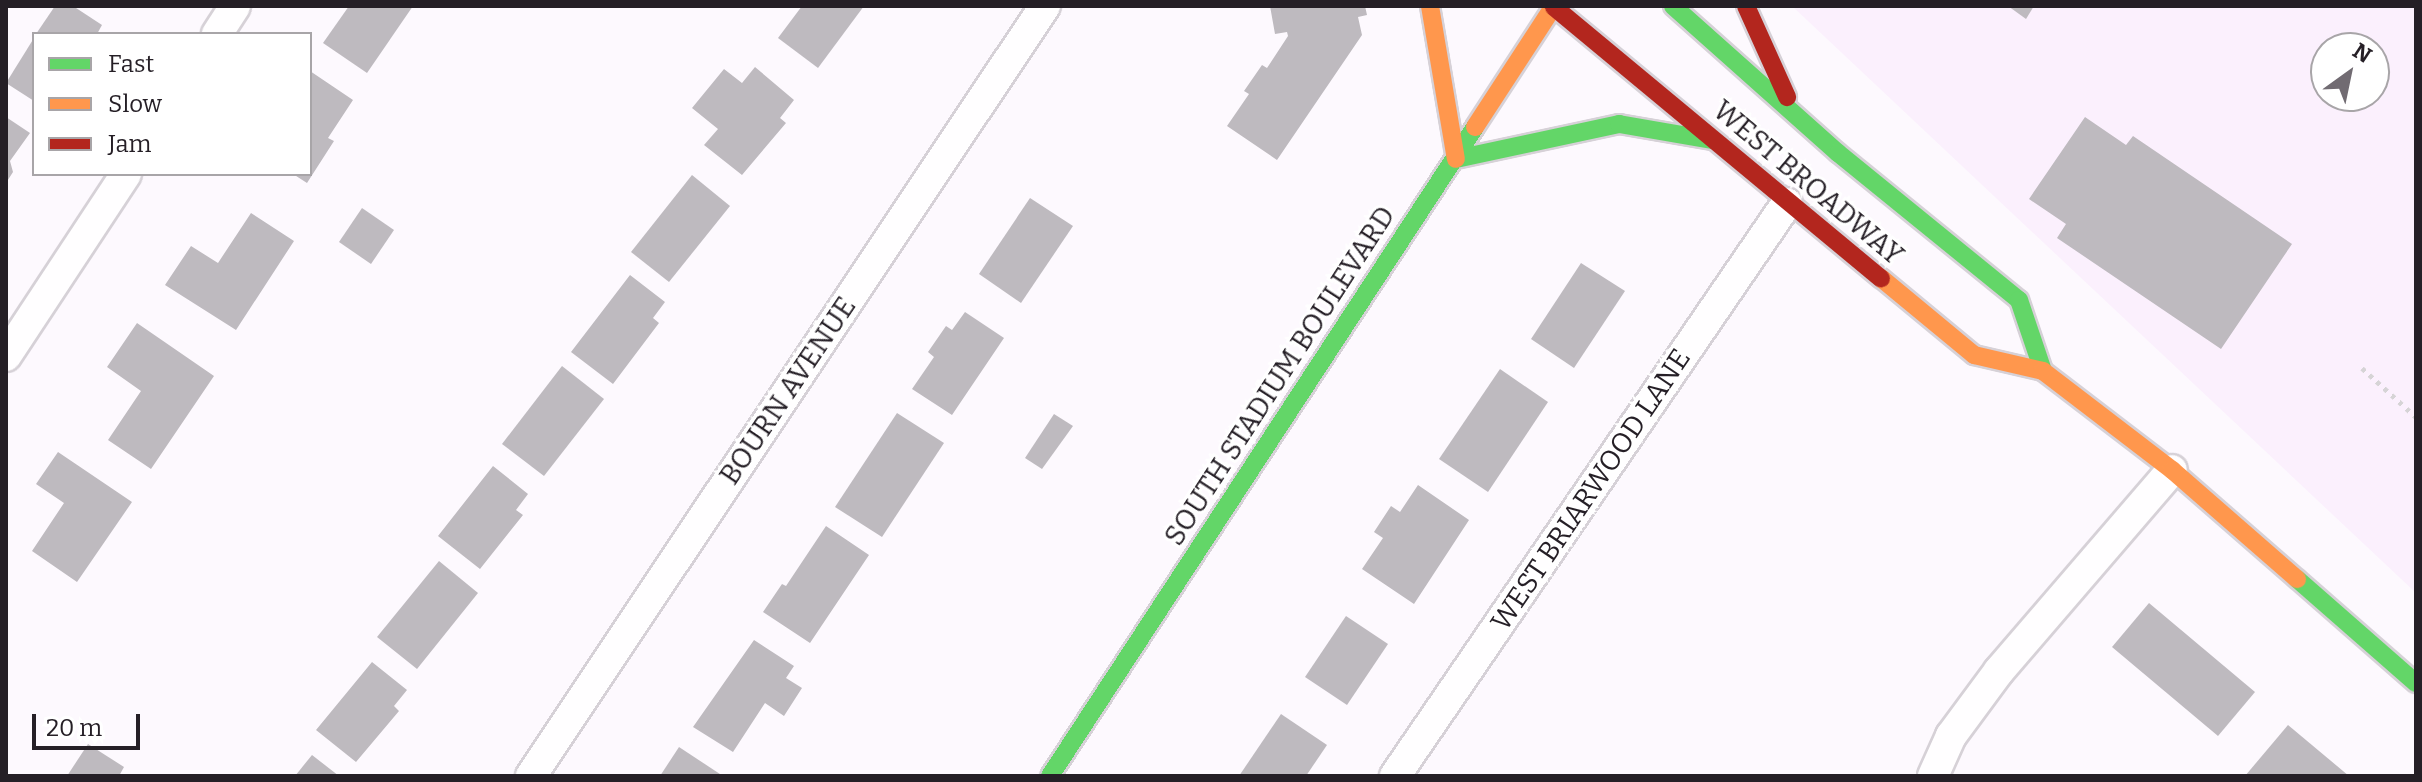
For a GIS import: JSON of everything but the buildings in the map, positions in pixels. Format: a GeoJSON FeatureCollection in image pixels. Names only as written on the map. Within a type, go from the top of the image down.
{"type":"FeatureCollection","features":[{"type":"Feature","properties":{"kind":"main road"},"geometry":{"type":"LineString","coordinates":[[1430,6],[1456,159],[1546,137],[1619,124],[1712,140]]}},
{"type":"Feature","properties":{"kind":"main road","name":"SOUTH STADIUM BOULEVARD"},"geometry":{"type":"LineString","coordinates":[[1050,776],[1554,6]]}},
{"type":"Feature","properties":{"kind":"main road","name":"WEST BROADWAY"},"geometry":{"type":"LineString","coordinates":[[1554,6],[1787,203],[1974,355],[2043,371],[2172,470],[2416,683]]}},
{"type":"Feature","properties":{"kind":"main road","name":"WEST BROADWAY"},"geometry":{"type":"LineString","coordinates":[[1673,6],[1838,153],[2019,300],[2043,371]]}},
{"type":"Feature","properties":{"kind":"main road"},"geometry":{"type":"LineString","coordinates":[[1746,6],[1795,114]]}},
{"type":"Feature","properties":{"kind":"street"},"geometry":{"type":"LineString","coordinates":[[218,32],[235,6]]}},
{"type":"Feature","properties":{"kind":"street","name":"BOURN AVENUE"},"geometry":{"type":"LineString","coordinates":[[531,776],[1045,6]]}},
{"type":"Feature","properties":{"kind":"street"},"geometry":{"type":"LineString","coordinates":[[6,356],[125,176]]}},
{"type":"Feature","properties":{"kind":"street","name":"WEST BRIARWOOD LANE"},"geometry":{"type":"LineString","coordinates":[[1395,776],[1787,203]]}},
{"type":"Feature","properties":{"kind":"street"},"geometry":{"type":"LineString","coordinates":[[1933,776],[1951,736],[1999,671],[2172,470]]}},
{"type":"Feature","properties":{"kind":"path"},"geometry":{"type":"LineString","coordinates":[[2362,368],[2416,417]]}},
{"type":"Feature","properties":{"kind":"shaded area"},"geometry":{"type":"Polygon","coordinates":[[[1792,6],[2416,6],[2416,593],[1792,6]]]}},
{"type":"Feature","properties":{"kind":"traffic: fast"},"geometry":{"type":"LineString","coordinates":[[1673,6],[1838,153],[2019,300],[2043,371]]}},
{"type":"Feature","properties":{"kind":"traffic: fast"},"geometry":{"type":"LineString","coordinates":[[1456,159],[1619,124],[1712,140]]}},
{"type":"Feature","properties":{"kind":"traffic: fast"},"geometry":{"type":"LineString","coordinates":[[1050,776],[1475,127]]}},
{"type":"Feature","properties":{"kind":"traffic: fast"},"geometry":{"type":"LineString","coordinates":[[2297,579],[2416,683]]}},
{"type":"Feature","properties":{"kind":"traffic: slow"},"geometry":{"type":"LineString","coordinates":[[1430,6],[1456,159]]}},
{"type":"Feature","properties":{"kind":"traffic: slow"},"geometry":{"type":"LineString","coordinates":[[1475,127],[1554,6]]}},
{"type":"Feature","properties":{"kind":"traffic: slow"},"geometry":{"type":"LineString","coordinates":[[1881,278],[1974,355],[2043,371],[2172,470],[2297,579]]}},
{"type":"Feature","properties":{"kind":"traffic: jam"},"geometry":{"type":"LineString","coordinates":[[1746,6],[1787,97]]}},
{"type":"Feature","properties":{"kind":"traffic: jam"},"geometry":{"type":"LineString","coordinates":[[1554,7],[1881,278]]}}]}
